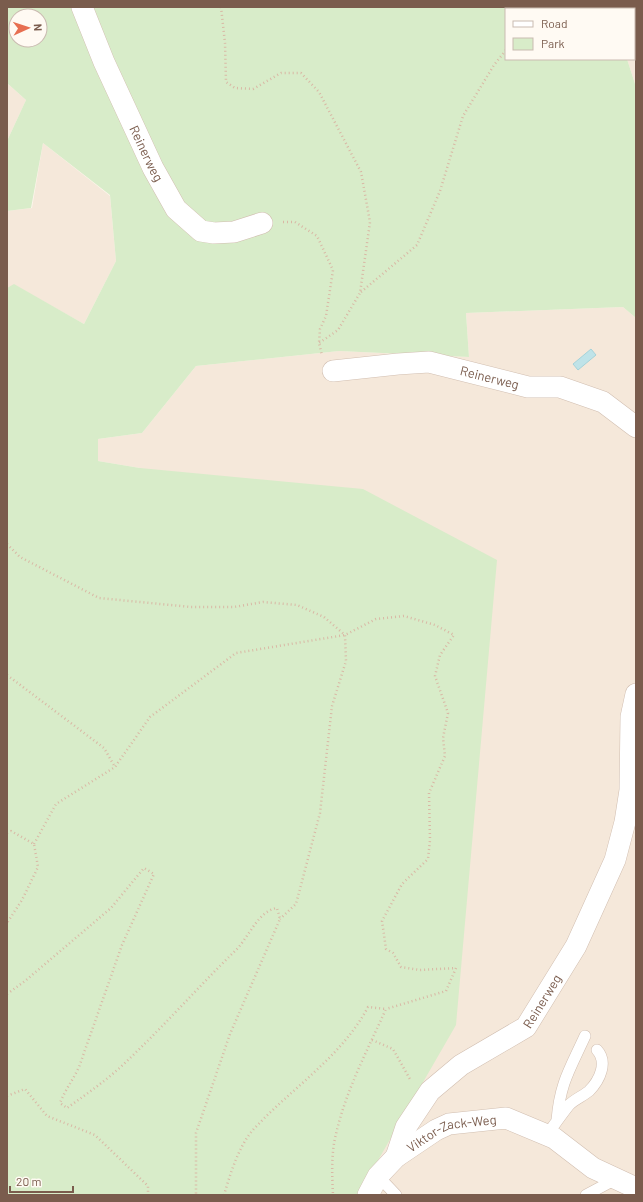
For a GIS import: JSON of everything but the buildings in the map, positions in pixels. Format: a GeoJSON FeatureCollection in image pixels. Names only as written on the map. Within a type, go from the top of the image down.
{"type":"FeatureCollection","features":[{"type":"Feature","properties":{"kind":"street","name":"Reinerweg"},"geometry":{"type":"LineString","coordinates":[[82,7],[104,62],[153,168],[176,209],[201,231],[214,233],[234,232],[262,223]]}},
{"type":"Feature","properties":{"kind":"street","name":"Reinerweg"},"geometry":{"type":"LineString","coordinates":[[333,371],[429,362],[528,387],[560,387],[602,402],[636,427]]}},
{"type":"Feature","properties":{"kind":"street","name":"Reinerweg"},"geometry":{"type":"LineString","coordinates":[[396,1157],[406,1128],[430,1091],[461,1065],[526,1027],[576,946],[615,860],[630,820],[630,716],[636,694]]}},
{"type":"Feature","properties":{"kind":"street","name":"Viktor-Zack-Weg"},"geometry":{"type":"LineString","coordinates":[[368,1195],[378,1176],[396,1157],[436,1130],[449,1124],[471,1120],[506,1118],[552,1128],[554,1138],[593,1168],[636,1188]]}},
{"type":"Feature","properties":{"kind":"lane"},"geometry":{"type":"LineString","coordinates":[[552,1128],[559,1096],[566,1074],[585,1036]]}},
{"type":"Feature","properties":{"kind":"lane"},"geometry":{"type":"LineString","coordinates":[[552,1128],[571,1104],[589,1091],[599,1079],[603,1064],[601,1054],[597,1050]]}},
{"type":"Feature","properties":{"kind":"lane"},"geometry":{"type":"LineString","coordinates":[[378,1176],[396,1195]]}},
{"type":"Feature","properties":{"kind":"lane"},"geometry":{"type":"LineString","coordinates":[[586,1195],[616,1179]]}},
{"type":"Feature","properties":{"kind":"path"},"geometry":{"type":"LineString","coordinates":[[221,7],[225,42],[226,82],[235,88],[253,89],[281,73],[301,73],[319,92],[361,172],[370,222],[360,293]]}},
{"type":"Feature","properties":{"kind":"path"},"geometry":{"type":"LineString","coordinates":[[319,343],[338,330],[360,293],[417,245],[440,191],[463,116],[494,65],[505,51]]}},
{"type":"Feature","properties":{"kind":"path"},"geometry":{"type":"LineString","coordinates":[[262,223],[295,222],[317,236],[333,270],[326,316],[320,329],[319,343],[323,356],[333,371]]}},
{"type":"Feature","properties":{"kind":"path"},"geometry":{"type":"LineString","coordinates":[[7,544],[20,557],[99,598],[191,607],[234,607],[263,602],[297,605],[324,617],[345,635],[346,661],[332,706],[320,813],[296,904],[280,919],[230,1034],[196,1133],[196,1195]]}},
{"type":"Feature","properties":{"kind":"path"},"geometry":{"type":"LineString","coordinates":[[7,923],[22,900],[38,867],[34,844],[56,804],[115,767],[150,717],[236,653],[345,635],[376,619],[404,616],[434,624],[454,635],[440,655],[435,676],[448,712],[443,738],[445,756],[429,793],[430,840],[428,859],[402,884],[382,921],[386,949],[393,953],[401,967],[420,970],[456,968],[446,991],[386,1009],[368,1007],[359,1024],[321,1067],[252,1132],[233,1166],[224,1195]]}},
{"type":"Feature","properties":{"kind":"path"},"geometry":{"type":"LineString","coordinates":[[7,675],[104,748],[115,767]]}},
{"type":"Feature","properties":{"kind":"path"},"geometry":{"type":"LineString","coordinates":[[7,834],[11,832],[34,844]]}},
{"type":"Feature","properties":{"kind":"path"},"geometry":{"type":"LineString","coordinates":[[7,994],[25,981],[111,908],[144,868],[154,874],[122,945],[79,1067],[73,1081],[65,1089],[60,1103],[67,1108],[95,1088],[129,1060],[241,945],[258,920],[271,909],[277,908],[280,919]]}},
{"type":"Feature","properties":{"kind":"path"},"geometry":{"type":"LineString","coordinates":[[333,1195],[332,1174],[335,1135],[352,1084],[386,1009]]}},
{"type":"Feature","properties":{"kind":"path"},"geometry":{"type":"LineString","coordinates":[[372,1040],[393,1049],[423,1101]]}},
{"type":"Feature","properties":{"kind":"path"},"geometry":{"type":"LineString","coordinates":[[7,1096],[25,1089],[47,1116],[95,1135],[148,1186],[148,1195]]}},
{"type":"Feature","properties":{"kind":"shaded area"},"geometry":{"type":"Polygon","coordinates":[[[636,7],[636,87],[627,60],[635,60],[635,8],[612,8],[636,7]]]}},
{"type":"Feature","properties":{"kind":"shaded area"},"geometry":{"type":"Polygon","coordinates":[[[7,83],[26,100],[7,141],[7,83]]]}},
{"type":"Feature","properties":{"kind":"shaded area"},"geometry":{"type":"Polygon","coordinates":[[[43,143],[110,196],[116,261],[84,324],[14,285],[7,288],[7,211],[32,208],[43,143]]]}},
{"type":"Feature","properties":{"kind":"shaded area"},"geometry":{"type":"Polygon","coordinates":[[[623,307],[636,318],[636,1195],[358,1195],[140,468],[98,461],[98,439],[142,433],[196,366],[339,351],[469,357],[466,313],[623,307]]]}},
{"type":"Feature","properties":{"kind":"green space"},"geometry":{"type":"Polygon","coordinates":[[[7,7],[612,7],[505,8],[505,60],[627,60],[636,87],[636,318],[623,307],[466,313],[469,357],[339,351],[196,366],[142,433],[98,439],[98,461],[140,468],[363,489],[497,560],[456,1025],[358,1195],[7,1195],[7,288],[14,284],[84,324],[116,261],[110,195],[43,143],[31,208],[7,211],[7,141],[26,100],[7,83],[7,7]]]}},
{"type":"Feature","properties":{"kind":"water"},"geometry":{"type":"Polygon","coordinates":[[[591,349],[596,355],[578,370],[573,364],[591,349]]]}}]}
